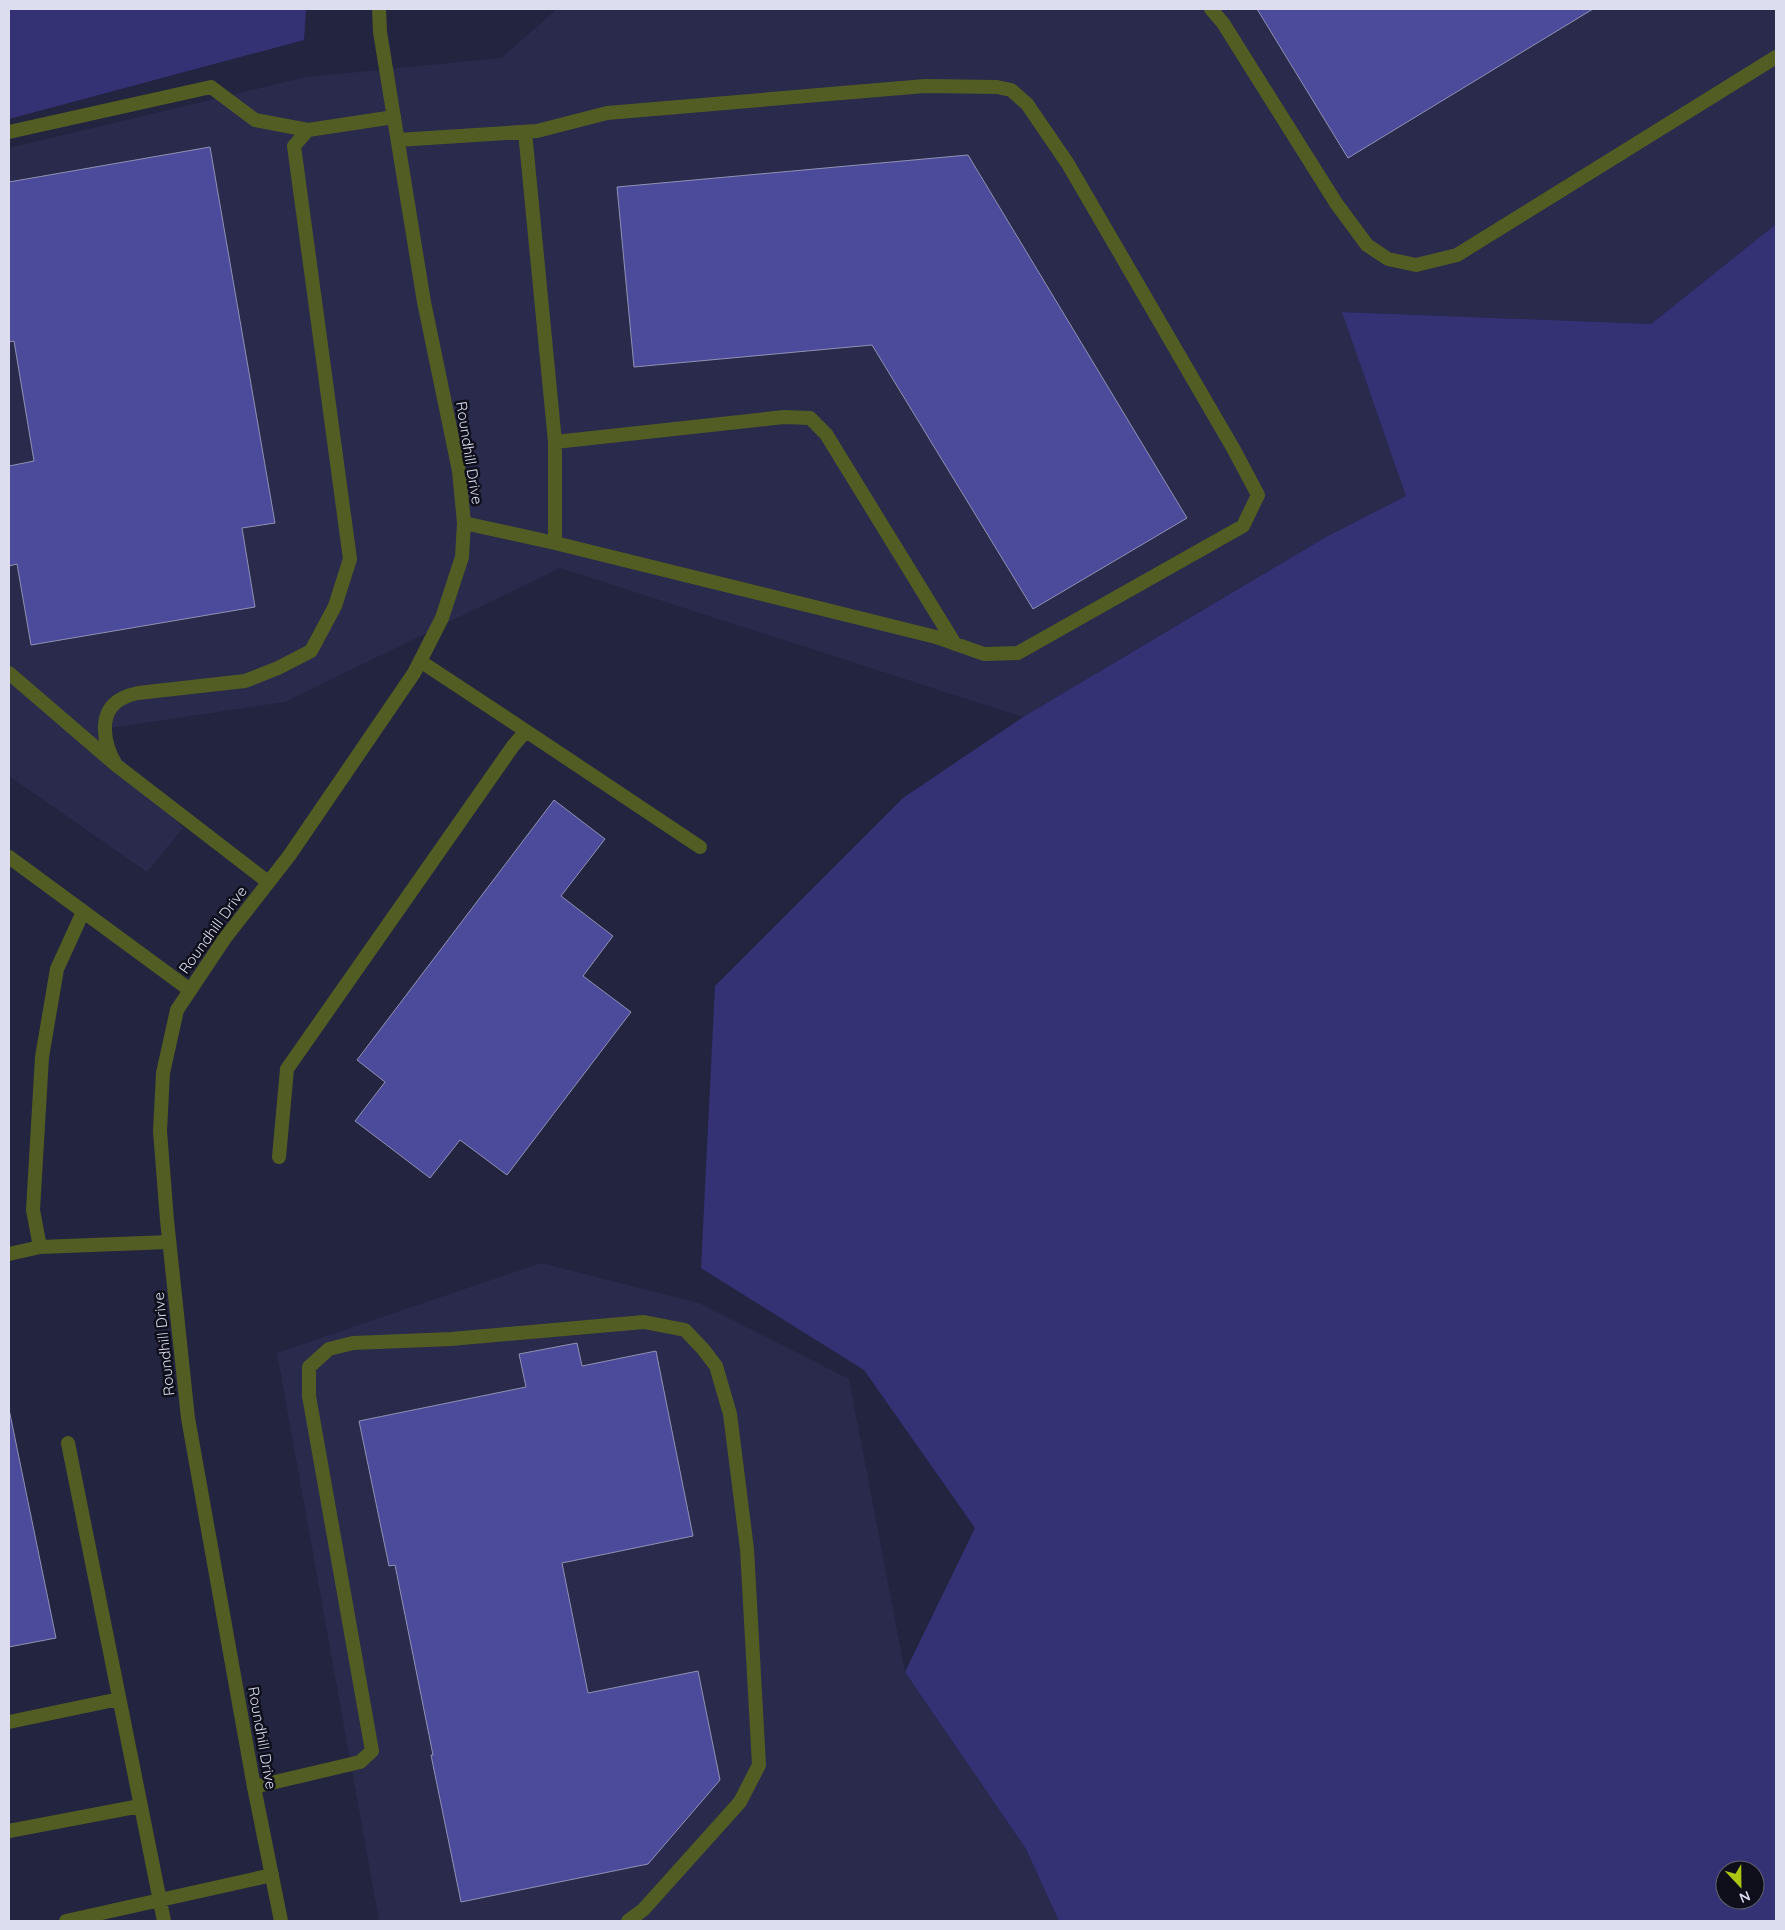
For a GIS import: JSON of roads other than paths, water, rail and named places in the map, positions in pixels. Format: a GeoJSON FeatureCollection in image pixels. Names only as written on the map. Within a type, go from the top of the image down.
{"type":"FeatureCollection","features":[{"type":"Feature","properties":{"kind":"street","name":"Roundhill Drive"},"geometry":{"type":"LineString","coordinates":[[281,1921],[254,1787],[188,1418],[169,1242],[160,1131],[163,1073],[177,1010],[225,938],[289,856],[414,673],[442,618],[462,558],[464,523],[459,471],[424,302],[380,32],[379,9]]}},
{"type":"Feature","properties":{"kind":"street"},"geometry":{"type":"LineString","coordinates":[[1211,9],[1228,31],[1336,203],[1367,245],[1388,259],[1416,265],[1458,256],[1776,57]]}},
{"type":"Feature","properties":{"kind":"street"},"geometry":{"type":"LineString","coordinates":[[398,140],[537,131],[607,112],[925,86],[997,87],[1011,90],[1027,104],[1068,164],[1233,448],[1258,495],[1243,526],[1018,653],[984,654],[936,637],[555,543],[464,523]]}},
{"type":"Feature","properties":{"kind":"street"},"geometry":{"type":"LineString","coordinates":[[9,132],[211,87],[254,120],[308,130],[394,117]]}},
{"type":"Feature","properties":{"kind":"street"},"geometry":{"type":"LineString","coordinates":[[116,766],[108,752],[104,732],[108,712],[121,698],[138,693],[245,681],[278,668],[311,651],[335,606],[350,559],[294,146],[308,130]]}},
{"type":"Feature","properties":{"kind":"street"},"geometry":{"type":"LineString","coordinates":[[525,132],[555,442],[555,543]]}},
{"type":"Feature","properties":{"kind":"street"},"geometry":{"type":"LineString","coordinates":[[555,442],[784,417],[810,418],[826,434],[955,644]]}},
{"type":"Feature","properties":{"kind":"street"},"geometry":{"type":"LineString","coordinates":[[420,661],[700,847]]}},
{"type":"Feature","properties":{"kind":"street"},"geometry":{"type":"LineString","coordinates":[[9,673],[116,766],[268,882]]}},
{"type":"Feature","properties":{"kind":"street"},"geometry":{"type":"LineString","coordinates":[[278,1157],[286,1069],[513,746],[526,732]]}},
{"type":"Feature","properties":{"kind":"street"},"geometry":{"type":"LineString","coordinates":[[9,857],[190,990]]}},
{"type":"Feature","properties":{"kind":"street"},"geometry":{"type":"LineString","coordinates":[[40,1246],[33,1210],[42,1057],[57,969],[84,912]]}},
{"type":"Feature","properties":{"kind":"street"},"geometry":{"type":"LineString","coordinates":[[9,1254],[40,1246],[169,1242]]}},
{"type":"Feature","properties":{"kind":"street"},"geometry":{"type":"LineString","coordinates":[[254,1787],[360,1762],[372,1750],[309,1396],[310,1367],[329,1349],[353,1343],[451,1339],[644,1322],[685,1330],[716,1366],[730,1414],[747,1549],[759,1765],[740,1802],[643,1910],[628,1921]]}},
{"type":"Feature","properties":{"kind":"street"},"geometry":{"type":"LineString","coordinates":[[68,1443],[164,1921]]}},
{"type":"Feature","properties":{"kind":"street"},"geometry":{"type":"LineString","coordinates":[[9,1722],[119,1699]]}},
{"type":"Feature","properties":{"kind":"street"},"geometry":{"type":"LineString","coordinates":[[9,1831],[140,1806]]}},
{"type":"Feature","properties":{"kind":"street"},"geometry":{"type":"LineString","coordinates":[[66,1921],[272,1875]]}}]}
